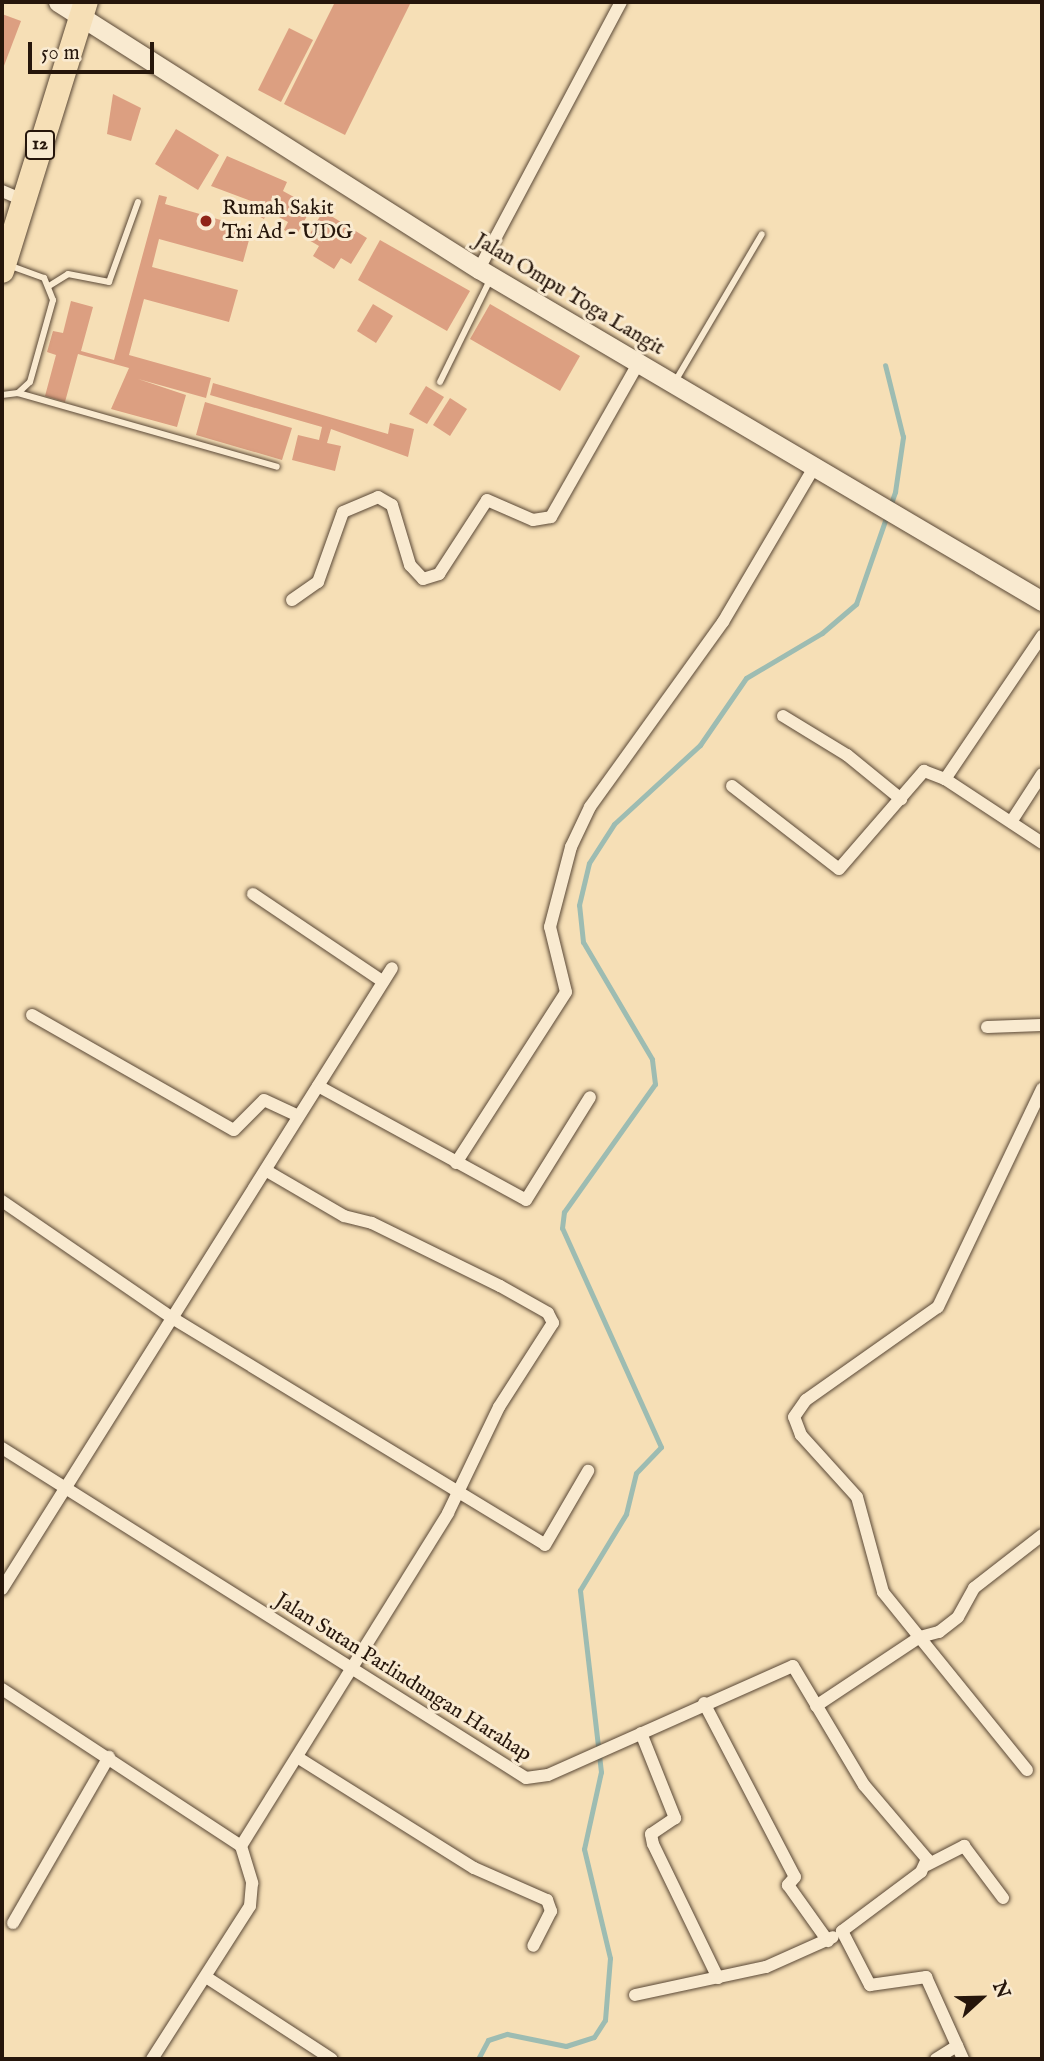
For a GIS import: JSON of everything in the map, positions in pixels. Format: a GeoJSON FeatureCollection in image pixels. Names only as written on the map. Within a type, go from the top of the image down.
{"type":"FeatureCollection","features":[{"type":"Feature","properties":{"kind":"highway","name":"12"},"geometry":{"type":"LineString","coordinates":[[3,267],[12,196],[82,11]]}},
{"type":"Feature","properties":{"kind":"main road","name":"Jalan Ompu Toga Langit"},"geometry":{"type":"LineString","coordinates":[[58,2],[82,11],[486,273],[816,464],[1042,601]]}},
{"type":"Feature","properties":{"kind":"street"},"geometry":{"type":"LineString","coordinates":[[486,273],[621,2]]}},
{"type":"Feature","properties":{"kind":"street"},"geometry":{"type":"LineString","coordinates":[[292,600],[318,582],[343,512],[378,497],[392,505],[410,565],[424,579],[439,574],[487,500],[533,520],[551,517],[638,363]]}},
{"type":"Feature","properties":{"kind":"street"},"geometry":{"type":"LineString","coordinates":[[456,1163],[566,992],[550,928],[571,847],[590,807],[723,622],[816,464]]}},
{"type":"Feature","properties":{"kind":"street"},"geometry":{"type":"LineString","coordinates":[[945,779],[1042,636]]}},
{"type":"Feature","properties":{"kind":"street"},"geometry":{"type":"LineString","coordinates":[[783,716],[848,755],[901,799]]}},
{"type":"Feature","properties":{"kind":"street"},"geometry":{"type":"LineString","coordinates":[[732,786],[835,869],[853,859],[924,771],[945,779],[1042,843]]}},
{"type":"Feature","properties":{"kind":"street"},"geometry":{"type":"LineString","coordinates":[[1011,822],[1042,774]]}},
{"type":"Feature","properties":{"kind":"street"},"geometry":{"type":"LineString","coordinates":[[254,894],[382,981]]}},
{"type":"Feature","properties":{"kind":"street"},"geometry":{"type":"LineString","coordinates":[[2,1589],[6,1570],[65,1487],[174,1319],[392,968]]}},
{"type":"Feature","properties":{"kind":"street"},"geometry":{"type":"LineString","coordinates":[[32,1015],[234,1130],[264,1100],[299,1116]]}},
{"type":"Feature","properties":{"kind":"street"},"geometry":{"type":"LineString","coordinates":[[986,1027],[1042,1025]]}},
{"type":"Feature","properties":{"kind":"street"},"geometry":{"type":"LineString","coordinates":[[318,1086],[456,1163],[528,1199],[590,1097]]}},
{"type":"Feature","properties":{"kind":"street"},"geometry":{"type":"LineString","coordinates":[[1027,1770],[879,1584],[857,1497],[801,1435],[794,1417],[806,1400],[938,1307],[1042,1089]]}},
{"type":"Feature","properties":{"kind":"street"},"geometry":{"type":"LineString","coordinates":[[241,1846],[352,1672],[460,1491],[499,1407],[552,1326],[551,1316],[267,1171]]}},
{"type":"Feature","properties":{"kind":"street"},"geometry":{"type":"LineString","coordinates":[[2,1201],[174,1319],[545,1545],[588,1471]]}},
{"type":"Feature","properties":{"kind":"street","name":"Jalan Sutan Parlindungan Harahap"},"geometry":{"type":"LineString","coordinates":[[2,1448],[520,1776],[548,1775],[793,1665],[864,1785],[916,1842],[927,1865]]}},
{"type":"Feature","properties":{"kind":"street"},"geometry":{"type":"LineString","coordinates":[[816,1706],[920,1637],[951,1622],[974,1588],[1042,1535]]}},
{"type":"Feature","properties":{"kind":"street"},"geometry":{"type":"LineString","coordinates":[[2,1689],[241,1846],[253,1899],[152,2059]]}},
{"type":"Feature","properties":{"kind":"street"},"geometry":{"type":"LineString","coordinates":[[704,1703],[795,1877],[788,1885],[828,1941]]}},
{"type":"Feature","properties":{"kind":"street"},"geometry":{"type":"LineString","coordinates":[[641,1733],[675,1818],[651,1834],[653,1844],[718,1978]]}},
{"type":"Feature","properties":{"kind":"street"},"geometry":{"type":"LineString","coordinates":[[13,1923],[109,1757]]}},
{"type":"Feature","properties":{"kind":"street"},"geometry":{"type":"LineString","coordinates":[[297,1757],[474,1868],[547,1900],[551,1911],[533,1946]]}},
{"type":"Feature","properties":{"kind":"street"},"geometry":{"type":"LineString","coordinates":[[635,1995],[718,1978],[789,1959],[828,1941],[927,1865],[964,1846],[1003,1898]]}},
{"type":"Feature","properties":{"kind":"street"},"geometry":{"type":"LineString","coordinates":[[842,1931],[870,1985],[926,1977],[963,2059]]}},
{"type":"Feature","properties":{"kind":"street"},"geometry":{"type":"LineString","coordinates":[[206,1977],[332,2059]]}},
{"type":"Feature","properties":{"kind":"street"},"geometry":{"type":"LineString","coordinates":[[936,2059],[957,2046]]}},
{"type":"Feature","properties":{"kind":"lane"},"geometry":{"type":"LineString","coordinates":[[49,286],[68,274],[109,282],[138,202]]}},
{"type":"Feature","properties":{"kind":"lane"},"geometry":{"type":"LineString","coordinates":[[675,383],[762,234]]}},
{"type":"Feature","properties":{"kind":"lane"},"geometry":{"type":"LineString","coordinates":[[3,267],[32,271],[49,286]]}},
{"type":"Feature","properties":{"kind":"lane"},"geometry":{"type":"LineString","coordinates":[[440,382],[486,273]]}},
{"type":"Feature","properties":{"kind":"lane"},"geometry":{"type":"LineString","coordinates":[[18,393],[30,382],[44,342],[49,286]]}},
{"type":"Feature","properties":{"kind":"lane"},"geometry":{"type":"LineString","coordinates":[[2,395],[18,393],[277,467]]}},
{"type":"Feature","properties":{"kind":"building"},"geometry":{"type":"Polygon","coordinates":[[[335,2],[411,2],[345,135],[284,104],[335,2]]]}},
{"type":"Feature","properties":{"kind":"building"},"geometry":{"type":"Polygon","coordinates":[[[2,14],[21,21],[2,71],[2,14]]]}},
{"type":"Feature","properties":{"kind":"building"},"geometry":{"type":"Polygon","coordinates":[[[289,28],[313,40],[281,102],[258,90],[289,28]]]}},
{"type":"Feature","properties":{"kind":"building"},"geometry":{"type":"Polygon","coordinates":[[[113,94],[141,108],[131,141],[107,134],[113,94]]]}},
{"type":"Feature","properties":{"kind":"building"},"geometry":{"type":"Polygon","coordinates":[[[176,129],[219,155],[198,190],[155,164],[176,129]]]}},
{"type":"Feature","properties":{"kind":"building"},"geometry":{"type":"Polygon","coordinates":[[[227,156],[287,182],[283,191],[312,207],[296,236],[284,230],[288,222],[268,211],[264,219],[246,209],[251,201],[211,186],[227,156]]]}},
{"type":"Feature","properties":{"kind":"building"},"geometry":{"type":"Polygon","coordinates":[[[159,195],[167,197],[165,204],[252,229],[243,262],[159,239],[152,267],[238,290],[229,322],[144,299],[129,355],[211,378],[206,398],[138,379],[186,395],[177,427],[111,409],[129,368],[78,354],[65,402],[45,396],[56,355],[47,352],[53,331],[63,333],[71,301],[93,307],[81,351],[114,360],[159,195]]]}},
{"type":"Feature","properties":{"kind":"building"},"geometry":{"type":"Polygon","coordinates":[[[323,211],[367,238],[351,264],[341,258],[334,269],[313,256],[319,246],[307,239],[323,211]]]}},
{"type":"Feature","properties":{"kind":"building"},"geometry":{"type":"Polygon","coordinates":[[[380,240],[470,291],[447,331],[358,280],[380,240]]]}},
{"type":"Feature","properties":{"kind":"building"},"geometry":{"type":"Polygon","coordinates":[[[373,304],[393,316],[376,343],[357,331],[373,304]]]}},
{"type":"Feature","properties":{"kind":"building"},"geometry":{"type":"Polygon","coordinates":[[[490,304],[580,356],[560,391],[470,339],[490,304]]]}},
{"type":"Feature","properties":{"kind":"building"},"geometry":{"type":"Polygon","coordinates":[[[213,383],[388,434],[390,423],[414,429],[408,457],[331,429],[327,443],[341,446],[335,471],[292,460],[298,435],[319,440],[322,427],[210,395],[213,383]]]}},
{"type":"Feature","properties":{"kind":"building"},"geometry":{"type":"Polygon","coordinates":[[[426,386],[444,397],[427,424],[409,414],[426,386]]]}},
{"type":"Feature","properties":{"kind":"building"},"geometry":{"type":"Polygon","coordinates":[[[450,398],[467,409],[450,436],[433,425],[450,398]]]}},
{"type":"Feature","properties":{"kind":"building"},"geometry":{"type":"Polygon","coordinates":[[[205,402],[292,428],[282,460],[196,435],[205,402]]]}},
{"type":"Feature","properties":{"kind":"waterway"},"geometry":{"type":"LineString","coordinates":[[478,2059],[488,2040],[507,2034],[566,2046],[594,2037],[605,2020],[610,1958],[584,1849],[601,1772],[580,1590],[626,1514],[636,1473],[661,1447],[562,1228],[564,1212],[655,1084],[652,1059],[583,942],[579,905],[589,863],[614,824],[700,745],[746,678],[822,633],[856,604],[895,492],[903,437],[885,365]]}},
{"type":"Feature","properties":{"kind":"place","name":"Rumah Sakit Tni Ad - UDG"},"geometry":{"type":"Point","coordinates":[206,221]}}]}
